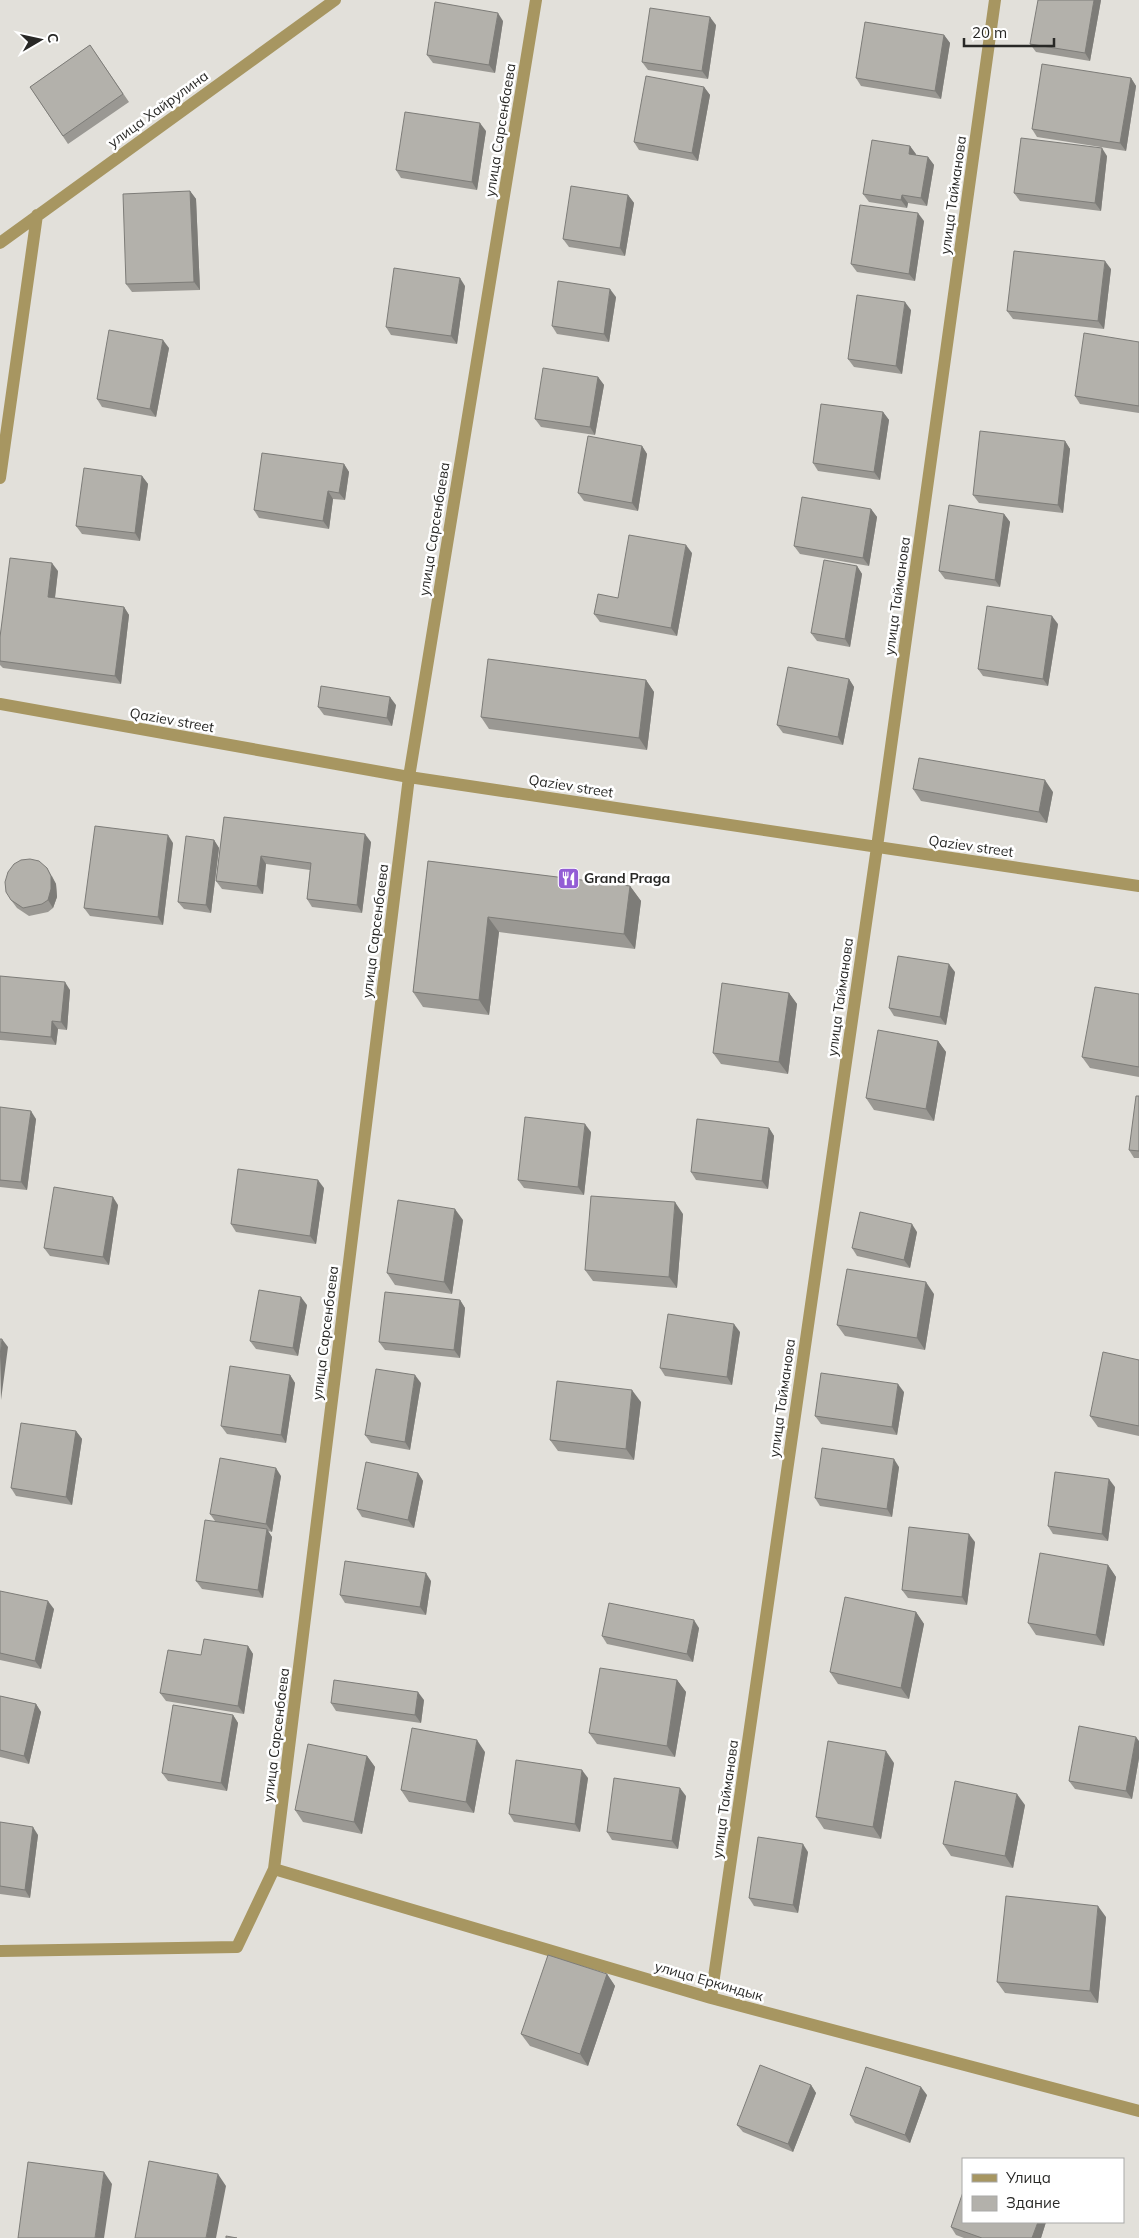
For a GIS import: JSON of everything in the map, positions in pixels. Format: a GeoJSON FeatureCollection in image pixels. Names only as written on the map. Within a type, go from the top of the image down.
{"type":"FeatureCollection","features":[{"type":"Feature","properties":{"kind":"street","name":"улица Хайрулина"},"geometry":{"type":"LineString","coordinates":[[0,243],[36,215],[335,0]]}},
{"type":"Feature","properties":{"kind":"street","name":"улица Сарсенбаева"},"geometry":{"type":"LineString","coordinates":[[0,1951],[237,1947],[274,1870],[409,777],[536,0]]}},
{"type":"Feature","properties":{"kind":"street","name":"улица Тайманова"},"geometry":{"type":"LineString","coordinates":[[711,1998],[877,847],[995,0]]}},
{"type":"Feature","properties":{"kind":"street"},"geometry":{"type":"LineString","coordinates":[[0,478],[36,215]]}},
{"type":"Feature","properties":{"kind":"street","name":"Qaziev street"},"geometry":{"type":"LineString","coordinates":[[0,704],[409,777],[1139,886]]}},
{"type":"Feature","properties":{"kind":"street","name":"улица Еркиндык"},"geometry":{"type":"LineString","coordinates":[[274,1870],[711,1998],[1139,2112]]}},
{"type":"Feature","properties":{"kind":"building"},"geometry":{"type":"Polygon","coordinates":[[[1038,0],[1094,0],[1085,53],[1030,44],[1038,0]]]}},
{"type":"Feature","properties":{"kind":"building"},"geometry":{"type":"Polygon","coordinates":[[[435,2],[498,13],[489,65],[427,55],[435,2]]]}},
{"type":"Feature","properties":{"kind":"building"},"geometry":{"type":"Polygon","coordinates":[[[650,8],[710,17],[702,71],[642,62],[650,8]]]}},
{"type":"Feature","properties":{"kind":"building"},"geometry":{"type":"Polygon","coordinates":[[[865,22],[944,35],[935,91],[856,78],[865,22]]]}},
{"type":"Feature","properties":{"kind":"building"},"geometry":{"type":"Polygon","coordinates":[[[90,45],[123,94],[63,136],[30,87],[90,45]]]}},
{"type":"Feature","properties":{"kind":"building"},"geometry":{"type":"Polygon","coordinates":[[[1042,64],[1131,78],[1120,143],[1032,129],[1042,64]]]}},
{"type":"Feature","properties":{"kind":"building"},"geometry":{"type":"Polygon","coordinates":[[[646,76],[704,87],[692,153],[634,142],[646,76]]]}},
{"type":"Feature","properties":{"kind":"building"},"geometry":{"type":"Polygon","coordinates":[[[405,112],[480,123],[472,182],[396,170],[405,112]]]}},
{"type":"Feature","properties":{"kind":"building"},"geometry":{"type":"Polygon","coordinates":[[[1021,138],[1102,148],[1095,203],[1014,193],[1021,138]]]}},
{"type":"Feature","properties":{"kind":"building"},"geometry":{"type":"Polygon","coordinates":[[[872,140],[910,146],[909,154],[928,157],[921,198],[902,195],[901,200],[863,194],[872,140]]]}},
{"type":"Feature","properties":{"kind":"building"},"geometry":{"type":"Polygon","coordinates":[[[571,186],[628,195],[620,248],[563,239],[571,186]]]}},
{"type":"Feature","properties":{"kind":"building"},"geometry":{"type":"Polygon","coordinates":[[[190,191],[194,282],[126,284],[123,194],[190,191]]]}},
{"type":"Feature","properties":{"kind":"building"},"geometry":{"type":"Polygon","coordinates":[[[860,205],[918,213],[909,274],[851,264],[860,205]]]}},
{"type":"Feature","properties":{"kind":"building"},"geometry":{"type":"Polygon","coordinates":[[[1014,251],[1105,261],[1098,321],[1007,311],[1014,251]]]}},
{"type":"Feature","properties":{"kind":"building"},"geometry":{"type":"Polygon","coordinates":[[[394,268],[460,278],[451,336],[386,327],[394,268]]]}},
{"type":"Feature","properties":{"kind":"building"},"geometry":{"type":"Polygon","coordinates":[[[558,281],[610,289],[604,334],[552,326],[558,281]]]}},
{"type":"Feature","properties":{"kind":"building"},"geometry":{"type":"Polygon","coordinates":[[[857,295],[905,302],[896,366],[848,359],[857,295]]]}},
{"type":"Feature","properties":{"kind":"building"},"geometry":{"type":"Polygon","coordinates":[[[109,330],[163,340],[150,409],[97,399],[109,330]]]}},
{"type":"Feature","properties":{"kind":"building"},"geometry":{"type":"Polygon","coordinates":[[[1084,333],[1139,342],[1139,406],[1075,396],[1084,333]]]}},
{"type":"Feature","properties":{"kind":"building"},"geometry":{"type":"Polygon","coordinates":[[[543,368],[598,377],[590,427],[535,419],[543,368]]]}},
{"type":"Feature","properties":{"kind":"building"},"geometry":{"type":"Polygon","coordinates":[[[821,404],[883,412],[874,472],[813,463],[821,404]]]}},
{"type":"Feature","properties":{"kind":"building"},"geometry":{"type":"Polygon","coordinates":[[[980,431],[1065,441],[1058,505],[973,495],[980,431]]]}},
{"type":"Feature","properties":{"kind":"building"},"geometry":{"type":"Polygon","coordinates":[[[588,436],[642,446],[632,503],[578,493],[588,436]]]}},
{"type":"Feature","properties":{"kind":"building"},"geometry":{"type":"Polygon","coordinates":[[[262,453],[344,464],[339,493],[328,491],[323,521],[254,510],[262,453]]]}},
{"type":"Feature","properties":{"kind":"building"},"geometry":{"type":"Polygon","coordinates":[[[84,468],[142,476],[135,533],[76,526],[84,468]]]}},
{"type":"Feature","properties":{"kind":"building"},"geometry":{"type":"Polygon","coordinates":[[[802,497],[871,509],[863,558],[794,546],[802,497]]]}},
{"type":"Feature","properties":{"kind":"building"},"geometry":{"type":"Polygon","coordinates":[[[949,505],[1004,514],[995,580],[939,571],[949,505]]]}},
{"type":"Feature","properties":{"kind":"building"},"geometry":{"type":"Polygon","coordinates":[[[629,535],[686,545],[671,628],[594,614],[598,594],[618,598],[629,535]]]}},
{"type":"Feature","properties":{"kind":"building"},"geometry":{"type":"Polygon","coordinates":[[[10,558],[52,563],[48,597],[124,607],[115,676],[0,661],[0,637],[10,558]]]}},
{"type":"Feature","properties":{"kind":"building"},"geometry":{"type":"Polygon","coordinates":[[[824,560],[857,566],[845,639],[811,633],[824,560]]]}},
{"type":"Feature","properties":{"kind":"building"},"geometry":{"type":"Polygon","coordinates":[[[987,606],[1052,616],[1043,679],[978,669],[987,606]]]}},
{"type":"Feature","properties":{"kind":"building"},"geometry":{"type":"Polygon","coordinates":[[[488,659],[646,680],[639,738],[481,717],[488,659]]]}},
{"type":"Feature","properties":{"kind":"building"},"geometry":{"type":"Polygon","coordinates":[[[788,667],[849,679],[838,737],[777,725],[788,667]]]}},
{"type":"Feature","properties":{"kind":"building"},"geometry":{"type":"Polygon","coordinates":[[[321,686],[390,697],[387,718],[318,707],[321,686]]]}},
{"type":"Feature","properties":{"kind":"building"},"geometry":{"type":"Polygon","coordinates":[[[919,758],[1045,780],[1039,812],[913,789],[919,758]]]}},
{"type":"Feature","properties":{"kind":"building"},"geometry":{"type":"Polygon","coordinates":[[[224,817],[365,834],[357,905],[307,899],[311,863],[261,856],[257,886],[216,881],[224,817]]]}},
{"type":"Feature","properties":{"kind":"building"},"geometry":{"type":"Polygon","coordinates":[[[95,826],[168,835],[158,917],[84,908],[95,826]]]}},
{"type":"Feature","properties":{"kind":"building"},"geometry":{"type":"Polygon","coordinates":[[[186,836],[214,840],[206,905],[178,902],[186,836]]]}},
{"type":"Feature","properties":{"kind":"building"},"geometry":{"type":"Polygon","coordinates":[[[21,860],[39,861],[47,868],[51,876],[51,889],[48,900],[42,904],[23,908],[11,900],[6,892],[5,882],[8,872],[14,864],[21,860]]]}},
{"type":"Feature","properties":{"kind":"building"},"geometry":{"type":"Polygon","coordinates":[[[428,861],[630,886],[624,934],[488,917],[479,1000],[413,992],[428,861]]]}},
{"type":"Feature","properties":{"kind":"building"},"geometry":{"type":"Polygon","coordinates":[[[898,956],[949,964],[940,1017],[889,1008],[898,956]]]}},
{"type":"Feature","properties":{"kind":"building"},"geometry":{"type":"Polygon","coordinates":[[[0,976],[65,982],[61,1022],[52,1021],[51,1037],[0,1032],[0,976]]]}},
{"type":"Feature","properties":{"kind":"building"},"geometry":{"type":"Polygon","coordinates":[[[722,983],[789,993],[779,1062],[713,1053],[722,983]]]}},
{"type":"Feature","properties":{"kind":"building"},"geometry":{"type":"Polygon","coordinates":[[[1095,987],[1139,994],[1139,1067],[1082,1057],[1095,987]]]}},
{"type":"Feature","properties":{"kind":"building"},"geometry":{"type":"Polygon","coordinates":[[[878,1030],[938,1041],[926,1109],[866,1098],[878,1030]]]}},
{"type":"Feature","properties":{"kind":"building"},"geometry":{"type":"Polygon","coordinates":[[[1136,1096],[1139,1096],[1139,1151],[1129,1150],[1136,1096]]]}},
{"type":"Feature","properties":{"kind":"building"},"geometry":{"type":"Polygon","coordinates":[[[0,1107],[31,1111],[21,1182],[0,1180],[0,1107]]]}},
{"type":"Feature","properties":{"kind":"building"},"geometry":{"type":"Polygon","coordinates":[[[525,1117],[585,1124],[578,1187],[518,1180],[525,1117]]]}},
{"type":"Feature","properties":{"kind":"building"},"geometry":{"type":"Polygon","coordinates":[[[697,1119],[769,1128],[762,1181],[691,1172],[697,1119]]]}},
{"type":"Feature","properties":{"kind":"building"},"geometry":{"type":"Polygon","coordinates":[[[238,1169],[318,1180],[310,1236],[231,1224],[238,1169]]]}},
{"type":"Feature","properties":{"kind":"building"},"geometry":{"type":"Polygon","coordinates":[[[54,1187],[113,1197],[103,1257],[44,1248],[54,1187]]]}},
{"type":"Feature","properties":{"kind":"building"},"geometry":{"type":"Polygon","coordinates":[[[591,1196],[675,1202],[669,1277],[585,1270],[591,1196]]]}},
{"type":"Feature","properties":{"kind":"building"},"geometry":{"type":"Polygon","coordinates":[[[398,1200],[455,1209],[444,1282],[387,1273],[398,1200]]]}},
{"type":"Feature","properties":{"kind":"building"},"geometry":{"type":"Polygon","coordinates":[[[860,1212],[912,1224],[904,1260],[852,1248],[860,1212]]]}},
{"type":"Feature","properties":{"kind":"building"},"geometry":{"type":"Polygon","coordinates":[[[847,1269],[926,1282],[917,1338],[837,1325],[847,1269]]]}},
{"type":"Feature","properties":{"kind":"building"},"geometry":{"type":"Polygon","coordinates":[[[259,1290],[301,1297],[293,1348],[250,1341],[259,1290]]]}},
{"type":"Feature","properties":{"kind":"building"},"geometry":{"type":"Polygon","coordinates":[[[385,1292],[460,1300],[454,1350],[379,1342],[385,1292]]]}},
{"type":"Feature","properties":{"kind":"building"},"geometry":{"type":"Polygon","coordinates":[[[668,1314],[734,1324],[727,1377],[660,1368],[668,1314]]]}},
{"type":"Feature","properties":{"kind":"building"},"geometry":{"type":"Polygon","coordinates":[[[0,1339],[2,1339],[0,1356],[0,1339]]]}},
{"type":"Feature","properties":{"kind":"building"},"geometry":{"type":"Polygon","coordinates":[[[1103,1352],[1139,1360],[1139,1426],[1090,1416],[1103,1352]]]}},
{"type":"Feature","properties":{"kind":"building"},"geometry":{"type":"Polygon","coordinates":[[[230,1366],[290,1375],[281,1435],[221,1426],[230,1366]]]}},
{"type":"Feature","properties":{"kind":"building"},"geometry":{"type":"Polygon","coordinates":[[[376,1369],[415,1375],[405,1442],[365,1435],[376,1369]]]}},
{"type":"Feature","properties":{"kind":"building"},"geometry":{"type":"Polygon","coordinates":[[[821,1373],[898,1384],[892,1427],[815,1416],[821,1373]]]}},
{"type":"Feature","properties":{"kind":"building"},"geometry":{"type":"Polygon","coordinates":[[[557,1381],[632,1390],[626,1449],[550,1440],[557,1381]]]}},
{"type":"Feature","properties":{"kind":"building"},"geometry":{"type":"Polygon","coordinates":[[[21,1423],[76,1431],[66,1497],[11,1488],[21,1423]]]}},
{"type":"Feature","properties":{"kind":"building"},"geometry":{"type":"Polygon","coordinates":[[[822,1448],[894,1459],[887,1509],[815,1498],[822,1448]]]}},
{"type":"Feature","properties":{"kind":"building"},"geometry":{"type":"Polygon","coordinates":[[[220,1458],[276,1468],[266,1524],[210,1514],[220,1458]]]}},
{"type":"Feature","properties":{"kind":"building"},"geometry":{"type":"Polygon","coordinates":[[[366,1462],[418,1473],[408,1520],[357,1509],[366,1462]]]}},
{"type":"Feature","properties":{"kind":"building"},"geometry":{"type":"Polygon","coordinates":[[[1055,1472],[1109,1479],[1102,1534],[1048,1526],[1055,1472]]]}},
{"type":"Feature","properties":{"kind":"building"},"geometry":{"type":"Polygon","coordinates":[[[205,1520],[267,1529],[258,1590],[196,1581],[205,1520]]]}},
{"type":"Feature","properties":{"kind":"building"},"geometry":{"type":"Polygon","coordinates":[[[909,1527],[969,1534],[962,1597],[902,1590],[909,1527]]]}},
{"type":"Feature","properties":{"kind":"building"},"geometry":{"type":"Polygon","coordinates":[[[1040,1553],[1108,1565],[1096,1635],[1028,1623],[1040,1553]]]}},
{"type":"Feature","properties":{"kind":"building"},"geometry":{"type":"Polygon","coordinates":[[[345,1561],[426,1573],[420,1607],[340,1595],[345,1561]]]}},
{"type":"Feature","properties":{"kind":"building"},"geometry":{"type":"Polygon","coordinates":[[[0,1591],[48,1601],[35,1661],[0,1653],[0,1591]]]}},
{"type":"Feature","properties":{"kind":"building"},"geometry":{"type":"Polygon","coordinates":[[[845,1597],[916,1612],[901,1688],[830,1672],[845,1597]]]}},
{"type":"Feature","properties":{"kind":"building"},"geometry":{"type":"Polygon","coordinates":[[[609,1603],[694,1620],[687,1654],[602,1636],[609,1603]]]}},
{"type":"Feature","properties":{"kind":"building"},"geometry":{"type":"Polygon","coordinates":[[[204,1639],[248,1646],[238,1706],[160,1693],[168,1650],[201,1655],[204,1639]]]}},
{"type":"Feature","properties":{"kind":"building"},"geometry":{"type":"Polygon","coordinates":[[[600,1668],[677,1680],[667,1746],[589,1733],[600,1668]]]}},
{"type":"Feature","properties":{"kind":"building"},"geometry":{"type":"Polygon","coordinates":[[[334,1680],[418,1692],[415,1715],[331,1703],[334,1680]]]}},
{"type":"Feature","properties":{"kind":"building"},"geometry":{"type":"Polygon","coordinates":[[[0,1696],[36,1704],[24,1756],[0,1750],[0,1696]]]}},
{"type":"Feature","properties":{"kind":"building"},"geometry":{"type":"Polygon","coordinates":[[[173,1705],[233,1715],[221,1783],[162,1773],[173,1705]]]}},
{"type":"Feature","properties":{"kind":"building"},"geometry":{"type":"Polygon","coordinates":[[[1079,1726],[1136,1737],[1126,1791],[1069,1781],[1079,1726]]]}},
{"type":"Feature","properties":{"kind":"building"},"geometry":{"type":"Polygon","coordinates":[[[412,1728],[477,1740],[466,1802],[401,1790],[412,1728]]]}},
{"type":"Feature","properties":{"kind":"building"},"geometry":{"type":"Polygon","coordinates":[[[828,1741],[886,1751],[873,1827],[816,1817],[828,1741]]]}},
{"type":"Feature","properties":{"kind":"building"},"geometry":{"type":"Polygon","coordinates":[[[308,1744],[367,1756],[354,1822],[295,1810],[308,1744]]]}},
{"type":"Feature","properties":{"kind":"building"},"geometry":{"type":"Polygon","coordinates":[[[516,1760],[582,1770],[575,1824],[509,1814],[516,1760]]]}},
{"type":"Feature","properties":{"kind":"building"},"geometry":{"type":"Polygon","coordinates":[[[614,1778],[680,1788],[672,1841],[607,1832],[614,1778]]]}},
{"type":"Feature","properties":{"kind":"building"},"geometry":{"type":"Polygon","coordinates":[[[955,1781],[1017,1794],[1005,1856],[943,1844],[955,1781]]]}},
{"type":"Feature","properties":{"kind":"building"},"geometry":{"type":"Polygon","coordinates":[[[0,1822],[33,1827],[25,1890],[0,1886],[0,1822]]]}},
{"type":"Feature","properties":{"kind":"building"},"geometry":{"type":"Polygon","coordinates":[[[758,1837],[803,1844],[793,1905],[749,1898],[758,1837]]]}},
{"type":"Feature","properties":{"kind":"building"},"geometry":{"type":"Polygon","coordinates":[[[1006,1896],[1098,1906],[1090,1991],[997,1982],[1006,1896]]]}},
{"type":"Feature","properties":{"kind":"building"},"geometry":{"type":"Polygon","coordinates":[[[548,1955],[607,1974],[580,2054],[521,2034],[548,1955]]]}},
{"type":"Feature","properties":{"kind":"building"},"geometry":{"type":"Polygon","coordinates":[[[760,2065],[811,2085],[788,2144],[737,2125],[760,2065]]]}},
{"type":"Feature","properties":{"kind":"building"},"geometry":{"type":"Polygon","coordinates":[[[866,2067],[921,2087],[905,2135],[850,2115],[866,2067]]]}},
{"type":"Feature","properties":{"kind":"building"},"geometry":{"type":"Polygon","coordinates":[[[149,2161],[218,2174],[206,2238],[135,2238],[149,2161]]]}},
{"type":"Feature","properties":{"kind":"building"},"geometry":{"type":"Polygon","coordinates":[[[28,2162],[104,2172],[95,2238],[18,2238],[28,2162]]]}},
{"type":"Feature","properties":{"kind":"building"},"geometry":{"type":"Polygon","coordinates":[[[962,2195],[962,2223],[1038,2223],[1032,2238],[982,2238],[951,2227],[962,2195]]]}},
{"type":"Feature","properties":{"kind":"place","name":"Grand Praga"},"geometry":{"type":"Point","coordinates":[568,878]}}]}
